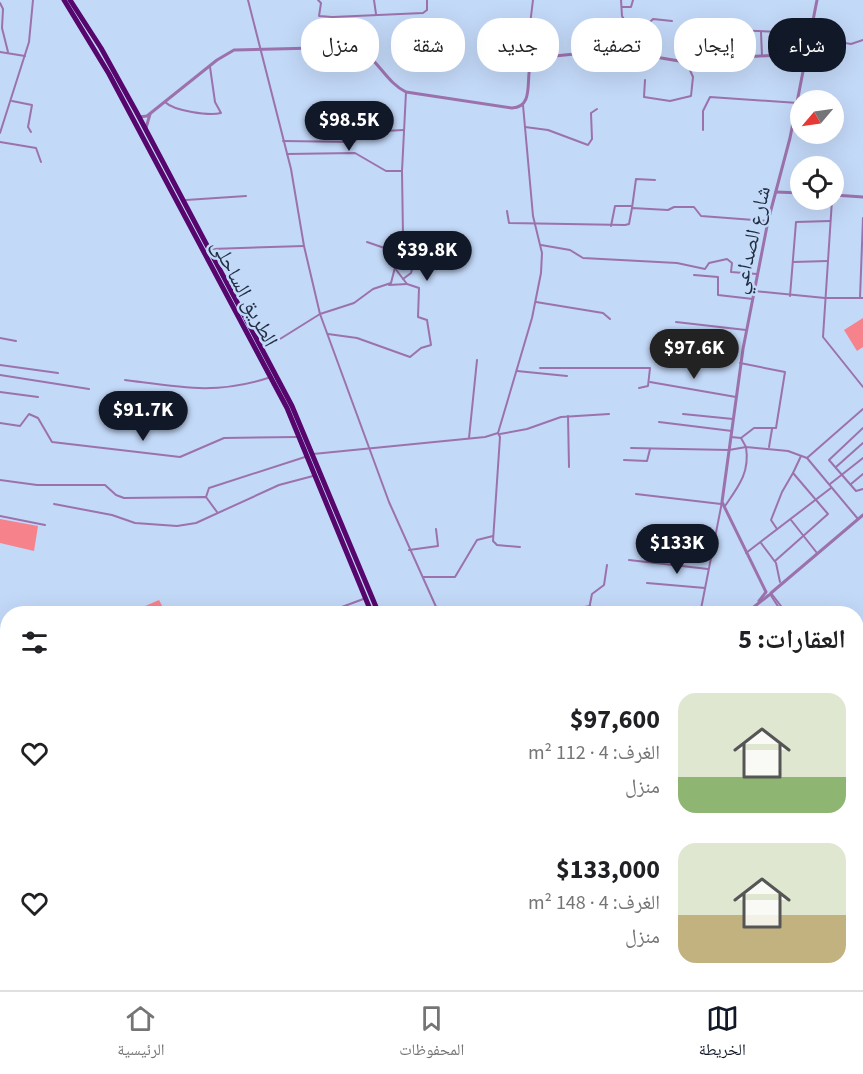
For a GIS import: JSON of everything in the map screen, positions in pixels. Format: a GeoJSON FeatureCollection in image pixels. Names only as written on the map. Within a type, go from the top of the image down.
{"type":"FeatureCollection","features":[{"type":"Feature","properties":{"kind":"highway","name":"الطريق الساحلى"},"geometry":{"type":"LineString","coordinates":[[64,0],[109,74],[186,213],[271,377],[310,455],[369,606]]}},
{"type":"Feature","properties":{"kind":"highway","name":"الطريق الساحلى"},"geometry":{"type":"LineString","coordinates":[[70,0],[101,48],[139,117],[183,201],[186,213],[208,249],[292,406],[310,455],[375,606]]}},
{"type":"Feature","properties":{"kind":"street"},"geometry":{"type":"LineString","coordinates":[[0,133],[25,56],[33,0]]}},
{"type":"Feature","properties":{"kind":"street"},"geometry":{"type":"LineString","coordinates":[[248,0],[286,154],[320,314],[409,550],[436,606]]}},
{"type":"Feature","properties":{"kind":"street"},"geometry":{"type":"LineString","coordinates":[[318,0],[321,3],[319,16],[333,17],[423,13],[427,10],[428,0]]}},
{"type":"Feature","properties":{"kind":"street"},"geometry":{"type":"LineString","coordinates":[[374,0],[376,14]]}},
{"type":"Feature","properties":{"kind":"street"},"geometry":{"type":"LineString","coordinates":[[531,18],[533,0]]}},
{"type":"Feature","properties":{"kind":"street"},"geometry":{"type":"LineString","coordinates":[[621,0],[623,18]]}},
{"type":"Feature","properties":{"kind":"street"},"geometry":{"type":"LineString","coordinates":[[622,7],[632,7],[633,0]]}},
{"type":"Feature","properties":{"kind":"street","name":"شارع الصداعي"},"geometry":{"type":"LineString","coordinates":[[813,18],[817,0]]}},
{"type":"Feature","properties":{"kind":"street"},"geometry":{"type":"LineString","coordinates":[[0,3],[3,9],[1,30],[9,52]]}},
{"type":"Feature","properties":{"kind":"street"},"geometry":{"type":"LineString","coordinates":[[662,20],[672,21]]}},
{"type":"Feature","properties":{"kind":"street"},"geometry":{"type":"LineString","coordinates":[[756,32],[768,32]]}},
{"type":"Feature","properties":{"kind":"street"},"geometry":{"type":"LineString","coordinates":[[761,32],[762,56]]}},
{"type":"Feature","properties":{"kind":"street"},"geometry":{"type":"LineString","coordinates":[[846,43],[863,40]]}},
{"type":"Feature","properties":{"kind":"street"},"geometry":{"type":"LineString","coordinates":[[139,117],[151,113],[234,50],[301,47]]}},
{"type":"Feature","properties":{"kind":"street"},"geometry":{"type":"LineString","coordinates":[[0,52],[25,56]]}},
{"type":"Feature","properties":{"kind":"street"},"geometry":{"type":"LineString","coordinates":[[756,56],[768,56]]}},
{"type":"Feature","properties":{"kind":"street"},"geometry":{"type":"LineString","coordinates":[[165,101],[174,107],[191,110],[196,114],[220,114],[222,111],[215,102],[210,67]]}},
{"type":"Feature","properties":{"kind":"street"},"geometry":{"type":"LineString","coordinates":[[379,67],[406,92],[500,106],[523,105]]}},
{"type":"Feature","properties":{"kind":"street"},"geometry":{"type":"LineString","coordinates":[[520,547],[495,544],[494,536],[499,434],[536,302],[541,245],[534,223],[523,105],[528,72]]}},
{"type":"Feature","properties":{"kind":"street"},"geometry":{"type":"LineString","coordinates":[[645,80],[644,98],[670,101],[691,96],[693,77],[691,72]]}},
{"type":"Feature","properties":{"kind":"street","name":"شارع الصداعي"},"geometry":{"type":"LineString","coordinates":[[800,90],[804,72]]}},
{"type":"Feature","properties":{"kind":"street"},"geometry":{"type":"LineString","coordinates":[[389,285],[403,236],[402,171],[406,92]]}},
{"type":"Feature","properties":{"kind":"street"},"geometry":{"type":"LineString","coordinates":[[703,130],[703,111],[710,97],[790,102]]}},
{"type":"Feature","properties":{"kind":"street"},"geometry":{"type":"LineString","coordinates":[[12,101],[32,105],[28,127],[31,132]]}},
{"type":"Feature","properties":{"kind":"street"},"geometry":{"type":"LineString","coordinates":[[525,127],[548,130],[588,145],[592,139],[591,113],[597,109]]}},
{"type":"Feature","properties":{"kind":"street"},"geometry":{"type":"LineString","coordinates":[[146,132],[151,113]]}},
{"type":"Feature","properties":{"kind":"street"},"geometry":{"type":"LineString","coordinates":[[283,141],[354,142],[363,132],[396,133],[405,130]]}},
{"type":"Feature","properties":{"kind":"street","name":"شارع الصداعي"},"geometry":{"type":"LineString","coordinates":[[723,504],[740,363],[768,221],[790,135]]}},
{"type":"Feature","properties":{"kind":"street"},"geometry":{"type":"LineString","coordinates":[[0,142],[36,148],[41,162]]}},
{"type":"Feature","properties":{"kind":"street"},"geometry":{"type":"LineString","coordinates":[[286,154],[355,153],[386,171],[402,171]]}},
{"type":"Feature","properties":{"kind":"street"},"geometry":{"type":"LineString","coordinates":[[507,211],[509,223],[611,226],[629,224],[636,179],[655,180]]}},
{"type":"Feature","properties":{"kind":"street"},"geometry":{"type":"LineString","coordinates":[[776,192],[790,193]]}},
{"type":"Feature","properties":{"kind":"street"},"geometry":{"type":"LineString","coordinates":[[183,201],[246,196]]}},
{"type":"Feature","properties":{"kind":"street"},"geometry":{"type":"LineString","coordinates":[[844,196],[863,197]]}},
{"type":"Feature","properties":{"kind":"street"},"geometry":{"type":"LineString","coordinates":[[611,226],[616,206],[668,210],[674,207],[694,207],[701,216],[768,221]]}},
{"type":"Feature","properties":{"kind":"street"},"geometry":{"type":"LineString","coordinates":[[831,210],[823,337],[863,387]]}},
{"type":"Feature","properties":{"kind":"street"},"geometry":{"type":"LineString","coordinates":[[754,291],[790,296],[862,298],[863,218]]}},
{"type":"Feature","properties":{"kind":"street"},"geometry":{"type":"LineString","coordinates":[[790,296],[796,222],[830,221]]}},
{"type":"Feature","properties":{"kind":"street"},"geometry":{"type":"LineString","coordinates":[[403,279],[412,271],[416,254],[424,251],[435,237]]}},
{"type":"Feature","properties":{"kind":"street"},"geometry":{"type":"LineString","coordinates":[[367,242],[399,253]]}},
{"type":"Feature","properties":{"kind":"street"},"geometry":{"type":"LineString","coordinates":[[541,245],[570,250],[584,258],[677,263],[705,269],[710,262],[727,259],[732,263],[731,272],[757,274]]}},
{"type":"Feature","properties":{"kind":"street"},"geometry":{"type":"LineString","coordinates":[[208,249],[225,246],[304,246]]}},
{"type":"Feature","properties":{"kind":"street"},"geometry":{"type":"LineString","coordinates":[[793,262],[828,261]]}},
{"type":"Feature","properties":{"kind":"street"},"geometry":{"type":"LineString","coordinates":[[394,267],[407,284]]}},
{"type":"Feature","properties":{"kind":"street"},"geometry":{"type":"LineString","coordinates":[[694,275],[718,277],[718,295],[753,299]]}},
{"type":"Feature","properties":{"kind":"street"},"geometry":{"type":"LineString","coordinates":[[262,351],[320,314],[354,303],[373,289],[389,285],[407,284],[419,288],[417,316],[428,321],[432,340],[429,346],[421,348],[410,357],[357,338],[327,333]]}},
{"type":"Feature","properties":{"kind":"street"},"geometry":{"type":"LineString","coordinates":[[536,302],[603,313],[610,319]]}},
{"type":"Feature","properties":{"kind":"street"},"geometry":{"type":"LineString","coordinates":[[676,322],[746,330]]}},
{"type":"Feature","properties":{"kind":"street"},"geometry":{"type":"LineString","coordinates":[[0,338],[16,341]]}},
{"type":"Feature","properties":{"kind":"street"},"geometry":{"type":"LineString","coordinates":[[469,438],[477,360]]}},
{"type":"Feature","properties":{"kind":"street"},"geometry":{"type":"LineString","coordinates":[[731,437],[741,438],[754,428],[772,429],[778,425],[785,372],[740,363]]}},
{"type":"Feature","properties":{"kind":"street"},"geometry":{"type":"LineString","coordinates":[[0,365],[58,373]]}},
{"type":"Feature","properties":{"kind":"street"},"geometry":{"type":"LineString","coordinates":[[540,368],[650,368],[650,382],[647,387],[639,388]]}},
{"type":"Feature","properties":{"kind":"street"},"geometry":{"type":"LineString","coordinates":[[517,371],[567,376]]}},
{"type":"Feature","properties":{"kind":"street"},"geometry":{"type":"LineString","coordinates":[[0,375],[89,389]]}},
{"type":"Feature","properties":{"kind":"street"},"geometry":{"type":"LineString","coordinates":[[125,380],[211,390],[237,387],[271,377]]}},
{"type":"Feature","properties":{"kind":"street"},"geometry":{"type":"LineString","coordinates":[[650,382],[736,397]]}},
{"type":"Feature","properties":{"kind":"street"},"geometry":{"type":"LineString","coordinates":[[0,392],[38,397]]}},
{"type":"Feature","properties":{"kind":"street"},"geometry":{"type":"LineString","coordinates":[[807,458],[863,409]]}},
{"type":"Feature","properties":{"kind":"street"},"geometry":{"type":"LineString","coordinates":[[0,423],[20,426],[30,414],[38,418],[52,442],[180,457],[229,437],[300,437]]}},
{"type":"Feature","properties":{"kind":"street"},"geometry":{"type":"LineString","coordinates":[[206,497],[210,488],[310,455],[499,434],[568,416],[609,414]]}},
{"type":"Feature","properties":{"kind":"street"},"geometry":{"type":"LineString","coordinates":[[683,414],[733,419]]}},
{"type":"Feature","properties":{"kind":"street"},"geometry":{"type":"LineString","coordinates":[[568,416],[569,467]]}},
{"type":"Feature","properties":{"kind":"street"},"geometry":{"type":"LineString","coordinates":[[659,422],[732,430]]}},
{"type":"Feature","properties":{"kind":"street"},"geometry":{"type":"LineString","coordinates":[[863,428],[830,457],[835,468],[858,492],[863,489]]}},
{"type":"Feature","properties":{"kind":"street"},"geometry":{"type":"LineString","coordinates":[[769,448],[772,429]]}},
{"type":"Feature","properties":{"kind":"street"},"geometry":{"type":"LineString","coordinates":[[702,606],[713,539],[723,504],[745,476],[748,460],[746,447],[741,438]]}},
{"type":"Feature","properties":{"kind":"street"},"geometry":{"type":"LineString","coordinates":[[835,468],[863,443]]}},
{"type":"Feature","properties":{"kind":"street"},"geometry":{"type":"LineString","coordinates":[[631,448],[729,450],[746,447],[769,448],[801,456],[807,458],[858,519]]}},
{"type":"Feature","properties":{"kind":"street"},"geometry":{"type":"LineString","coordinates":[[624,460],[647,461],[650,448]]}},
{"type":"Feature","properties":{"kind":"street"},"geometry":{"type":"LineString","coordinates":[[777,530],[771,520],[782,492],[801,456]]}},
{"type":"Feature","properties":{"kind":"street"},"geometry":{"type":"LineString","coordinates":[[746,553],[816,500],[863,458]]}},
{"type":"Feature","properties":{"kind":"street"},"geometry":{"type":"LineString","coordinates":[[775,561],[827,517],[826,510],[793,473]]}},
{"type":"Feature","properties":{"kind":"street"},"geometry":{"type":"LineString","coordinates":[[851,485],[863,474]]}},
{"type":"Feature","properties":{"kind":"street"},"geometry":{"type":"LineString","coordinates":[[54,504],[112,515],[135,523],[164,526],[191,524],[279,485],[316,475]]}},
{"type":"Feature","properties":{"kind":"street"},"geometry":{"type":"LineString","coordinates":[[0,480],[37,485],[105,485],[116,495],[124,498],[206,497]]}},
{"type":"Feature","properties":{"kind":"street"},"geometry":{"type":"LineString","coordinates":[[636,494],[723,504]]}},
{"type":"Feature","properties":{"kind":"street"},"geometry":{"type":"LineString","coordinates":[[206,497],[217,512]]}},
{"type":"Feature","properties":{"kind":"street"},"geometry":{"type":"LineString","coordinates":[[723,504],[763,587],[779,606]]}},
{"type":"Feature","properties":{"kind":"street"},"geometry":{"type":"LineString","coordinates":[[753,606],[863,514]]}},
{"type":"Feature","properties":{"kind":"street"},"geometry":{"type":"LineString","coordinates":[[0,516],[45,525]]}},
{"type":"Feature","properties":{"kind":"street"},"geometry":{"type":"LineString","coordinates":[[791,520],[818,553]]}},
{"type":"Feature","properties":{"kind":"street"},"geometry":{"type":"LineString","coordinates":[[409,550],[438,546],[436,529]]}},
{"type":"Feature","properties":{"kind":"street"},"geometry":{"type":"LineString","coordinates":[[642,532],[713,539]]}},
{"type":"Feature","properties":{"kind":"street"},"geometry":{"type":"LineString","coordinates":[[421,577],[455,577],[477,540],[494,536]]}},
{"type":"Feature","properties":{"kind":"street"},"geometry":{"type":"LineString","coordinates":[[760,543],[775,561],[780,582]]}},
{"type":"Feature","properties":{"kind":"street"},"geometry":{"type":"LineString","coordinates":[[629,560],[708,569]]}},
{"type":"Feature","properties":{"kind":"street"},"geometry":{"type":"LineString","coordinates":[[590,606],[593,593],[604,585],[607,565]]}},
{"type":"Feature","properties":{"kind":"street"},"geometry":{"type":"LineString","coordinates":[[647,583],[705,588]]}},
{"type":"Feature","properties":{"kind":"street"},"geometry":{"type":"LineString","coordinates":[[344,606],[366,598]]}},
{"type":"Feature","properties":{"kind":"shaded area"},"geometry":{"type":"Polygon","coordinates":[[[863,318],[863,347],[857,351],[844,330],[863,318]]]}},
{"type":"Feature","properties":{"kind":"shaded area"},"geometry":{"type":"Polygon","coordinates":[[[0,519],[38,526],[34,551],[0,543],[0,519]]]}},
{"type":"Feature","properties":{"kind":"shaded area"},"geometry":{"type":"Polygon","coordinates":[[[159,600],[162,606],[145,606],[159,600]]]}}]}
